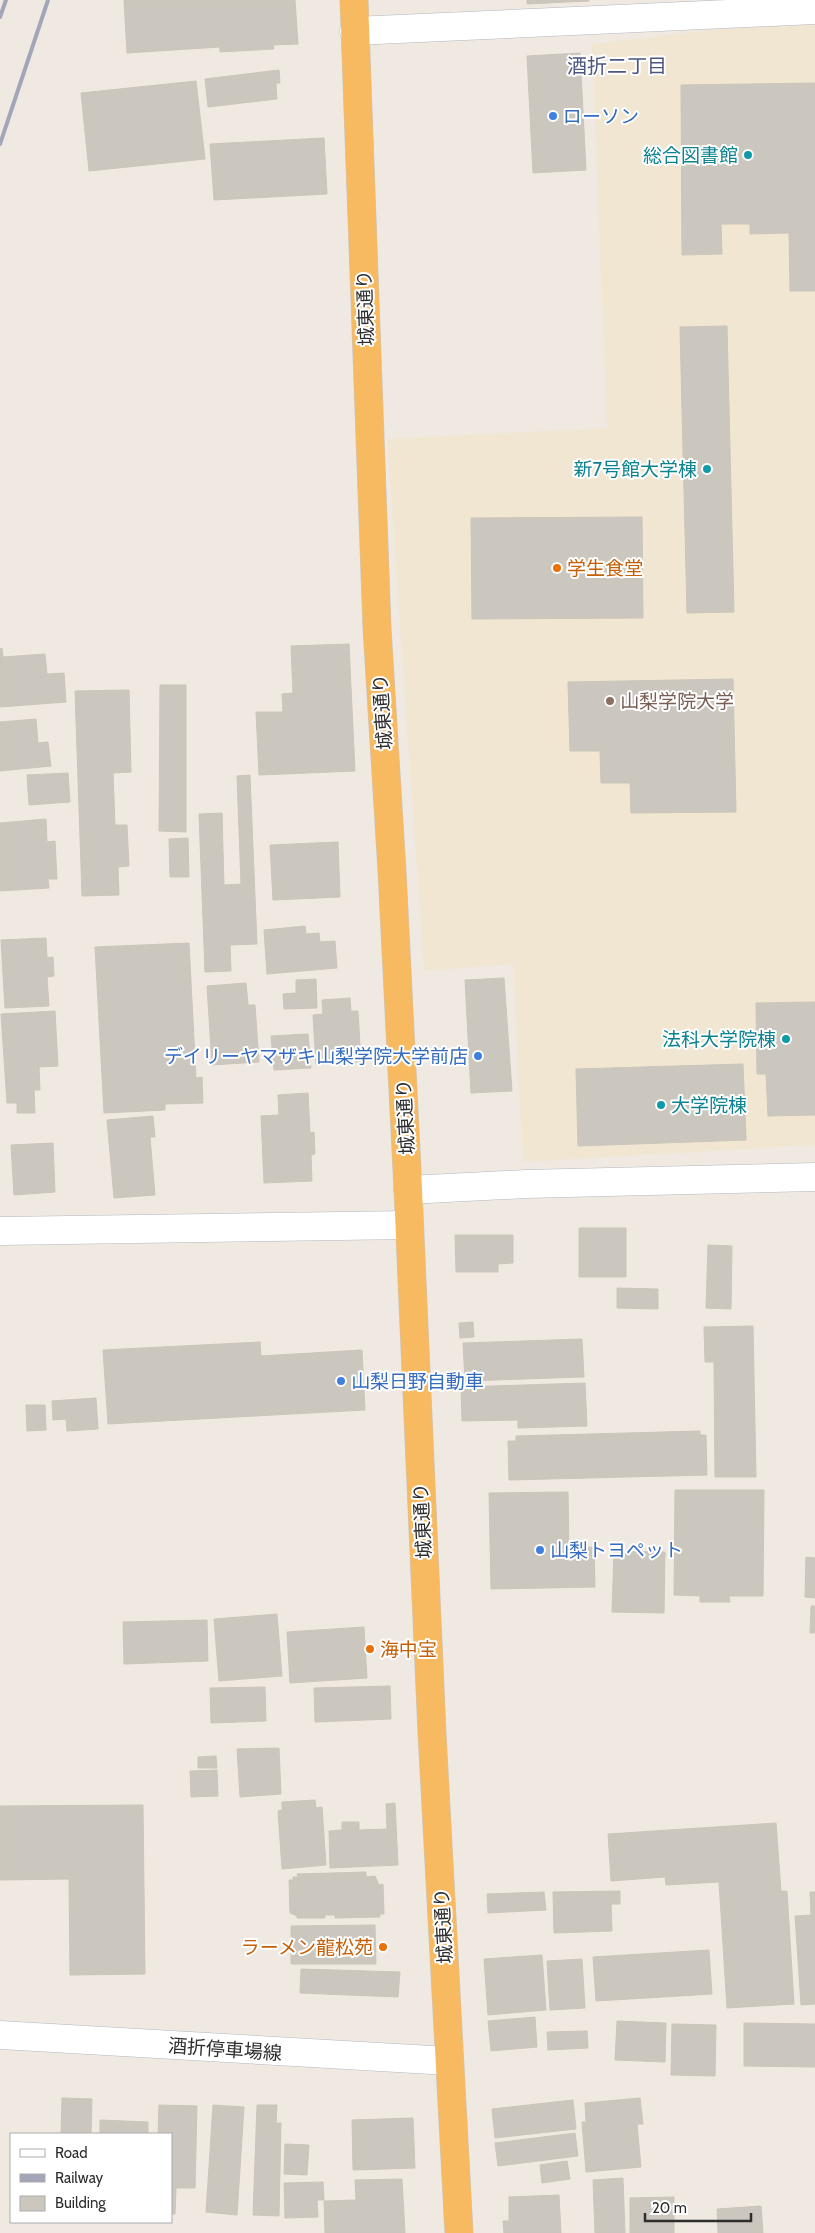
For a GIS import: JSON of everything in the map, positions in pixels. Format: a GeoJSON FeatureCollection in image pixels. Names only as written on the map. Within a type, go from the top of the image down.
{"type":"FeatureCollection","features":[{"type":"Feature","properties":{"kind":"highway","name":"城東通り"},"geometry":{"type":"LineString","coordinates":[[354,0],[377,628],[408,1190],[431,1723],[459,2233]]}},
{"type":"Feature","properties":{"kind":"street"},"geometry":{"type":"LineString","coordinates":[[354,31],[815,10]]}},
{"type":"Feature","properties":{"kind":"street"},"geometry":{"type":"LineString","coordinates":[[408,1190],[526,1184],[815,1177]]}},
{"type":"Feature","properties":{"kind":"street"},"geometry":{"type":"LineString","coordinates":[[1,1231],[409,1224]]}},
{"type":"Feature","properties":{"kind":"street","name":"酒折停車場線"},"geometry":{"type":"LineString","coordinates":[[0,2035],[450,2061]]}},
{"type":"Feature","properties":{"kind":"shaded area","name":"山梨学院大学"},"geometry":{"type":"Polygon","coordinates":[[[815,18],[815,1145],[523,1162],[513,964],[424,971],[387,439],[607,428],[592,44],[815,18]]]}},
{"type":"Feature","properties":{"kind":"building"},"geometry":{"type":"Polygon","coordinates":[[[124,0],[295,0],[298,44],[273,45],[274,49],[220,52],[220,47],[127,53],[124,0]]]}},
{"type":"Feature","properties":{"kind":"building"},"geometry":{"type":"Polygon","coordinates":[[[527,0],[589,0],[589,1],[527,4],[527,0]]]}},
{"type":"Feature","properties":{"kind":"building"},"geometry":{"type":"Polygon","coordinates":[[[580,53],[586,170],[533,173],[527,56],[580,53]]]}},
{"type":"Feature","properties":{"kind":"building"},"geometry":{"type":"Polygon","coordinates":[[[279,70],[280,83],[276,83],[277,99],[208,107],[205,79],[279,70]]]}},
{"type":"Feature","properties":{"kind":"building"},"geometry":{"type":"Polygon","coordinates":[[[196,81],[205,159],[89,171],[81,93],[196,81]]]}},
{"type":"Feature","properties":{"kind":"building","name":"総合図書館"},"geometry":{"type":"Polygon","coordinates":[[[815,83],[815,291],[790,291],[789,233],[750,234],[750,224],[721,224],[722,254],[682,255],[681,85],[815,83]]]}},
{"type":"Feature","properties":{"kind":"building"},"geometry":{"type":"Polygon","coordinates":[[[324,138],[327,194],[214,200],[210,144],[324,138]]]}},
{"type":"Feature","properties":{"kind":"building","name":"新7号館大学棟"},"geometry":{"type":"Polygon","coordinates":[[[727,326],[734,612],[687,613],[680,327],[727,326]]]}},
{"type":"Feature","properties":{"kind":"building","name":"学生食堂"},"geometry":{"type":"Polygon","coordinates":[[[642,517],[643,618],[472,619],[471,518],[642,517]]]}},
{"type":"Feature","properties":{"kind":"building"},"geometry":{"type":"Polygon","coordinates":[[[349,644],[355,771],[259,775],[256,712],[283,712],[282,694],[293,693],[291,646],[349,644]]]}},
{"type":"Feature","properties":{"kind":"building"},"geometry":{"type":"Polygon","coordinates":[[[2,648],[3,657],[45,654],[47,674],[64,673],[66,702],[0,707],[0,649],[2,648]]]}},
{"type":"Feature","properties":{"kind":"building"},"geometry":{"type":"Polygon","coordinates":[[[733,679],[736,812],[631,813],[630,783],[601,783],[600,751],[570,751],[568,682],[733,679]]]}},
{"type":"Feature","properties":{"kind":"building"},"geometry":{"type":"Polygon","coordinates":[[[160,685],[186,685],[186,832],[159,831],[160,685]]]}},
{"type":"Feature","properties":{"kind":"building"},"geometry":{"type":"Polygon","coordinates":[[[129,690],[131,772],[113,773],[115,825],[127,825],[129,866],[118,867],[119,895],[82,896],[75,691],[129,690]]]}},
{"type":"Feature","properties":{"kind":"building"},"geometry":{"type":"Polygon","coordinates":[[[36,719],[38,743],[48,742],[51,766],[0,771],[0,722],[36,719]]]}},
{"type":"Feature","properties":{"kind":"building"},"geometry":{"type":"Polygon","coordinates":[[[68,773],[70,802],[29,805],[27,775],[68,773]]]}},
{"type":"Feature","properties":{"kind":"building"},"geometry":{"type":"Polygon","coordinates":[[[250,775],[257,944],[230,945],[231,971],[205,972],[199,814],[222,813],[224,885],[241,884],[237,776],[250,775]]]}},
{"type":"Feature","properties":{"kind":"building"},"geometry":{"type":"Polygon","coordinates":[[[46,819],[47,842],[55,841],[57,879],[48,879],[49,888],[0,891],[0,823],[46,819]]]}},
{"type":"Feature","properties":{"kind":"building"},"geometry":{"type":"Polygon","coordinates":[[[188,838],[189,877],[170,877],[169,839],[188,838]]]}},
{"type":"Feature","properties":{"kind":"building"},"geometry":{"type":"Polygon","coordinates":[[[338,842],[340,897],[273,900],[270,845],[338,842]]]}},
{"type":"Feature","properties":{"kind":"building"},"geometry":{"type":"Polygon","coordinates":[[[305,926],[306,934],[319,933],[320,942],[335,941],[337,968],[267,974],[264,930],[305,926]]]}},
{"type":"Feature","properties":{"kind":"building"},"geometry":{"type":"Polygon","coordinates":[[[46,938],[47,958],[53,957],[54,976],[47,977],[49,1006],[5,1008],[1,940],[46,938]]]}},
{"type":"Feature","properties":{"kind":"building"},"geometry":{"type":"Polygon","coordinates":[[[189,943],[196,1078],[202,1077],[203,1103],[165,1104],[165,1110],[104,1113],[95,947],[189,943]]]}},
{"type":"Feature","properties":{"kind":"building"},"geometry":{"type":"Polygon","coordinates":[[[504,978],[512,1091],[471,1093],[465,980],[504,978]]]}},
{"type":"Feature","properties":{"kind":"building"},"geometry":{"type":"Polygon","coordinates":[[[316,979],[317,1008],[284,1009],[283,994],[296,993],[296,980],[316,979]]]}},
{"type":"Feature","properties":{"kind":"building"},"geometry":{"type":"Polygon","coordinates":[[[246,983],[248,1005],[255,1005],[259,1062],[212,1065],[207,986],[246,983]]]}},
{"type":"Feature","properties":{"kind":"building"},"geometry":{"type":"Polygon","coordinates":[[[350,998],[351,1011],[358,1011],[361,1062],[316,1065],[313,1015],[323,1014],[322,1000],[350,998]]]}},
{"type":"Feature","properties":{"kind":"building","name":"法科大学院棟"},"geometry":{"type":"Polygon","coordinates":[[[815,1002],[815,1115],[768,1116],[766,1074],[757,1074],[756,1003],[815,1002]]]}},
{"type":"Feature","properties":{"kind":"building"},"geometry":{"type":"Polygon","coordinates":[[[55,1011],[58,1066],[39,1067],[40,1090],[34,1090],[35,1113],[17,1113],[17,1103],[7,1103],[1,1014],[55,1011]]]}},
{"type":"Feature","properties":{"kind":"building"},"geometry":{"type":"Polygon","coordinates":[[[308,1034],[311,1068],[274,1070],[271,1036],[308,1034]]]}},
{"type":"Feature","properties":{"kind":"building","name":"大学院棟"},"geometry":{"type":"Polygon","coordinates":[[[743,1064],[746,1140],[578,1146],[576,1069],[743,1064]]]}},
{"type":"Feature","properties":{"kind":"building"},"geometry":{"type":"Polygon","coordinates":[[[308,1093],[310,1133],[314,1132],[315,1154],[311,1155],[312,1181],[264,1183],[261,1116],[279,1115],[278,1095],[308,1093]]]}},
{"type":"Feature","properties":{"kind":"building"},"geometry":{"type":"Polygon","coordinates":[[[153,1116],[155,1137],[150,1137],[155,1195],[114,1198],[107,1120],[153,1116]]]}},
{"type":"Feature","properties":{"kind":"building"},"geometry":{"type":"Polygon","coordinates":[[[53,1143],[55,1192],[14,1195],[11,1145],[53,1143]]]}},
{"type":"Feature","properties":{"kind":"building"},"geometry":{"type":"Polygon","coordinates":[[[579,1228],[626,1228],[626,1277],[579,1277],[579,1228]]]}},
{"type":"Feature","properties":{"kind":"building"},"geometry":{"type":"Polygon","coordinates":[[[455,1235],[513,1235],[513,1263],[498,1264],[498,1272],[456,1272],[455,1235]]]}},
{"type":"Feature","properties":{"kind":"building"},"geometry":{"type":"Polygon","coordinates":[[[708,1245],[732,1246],[731,1309],[706,1308],[708,1245]]]}},
{"type":"Feature","properties":{"kind":"building"},"geometry":{"type":"Polygon","coordinates":[[[617,1288],[658,1289],[658,1309],[617,1308],[617,1288]]]}},
{"type":"Feature","properties":{"kind":"building"},"geometry":{"type":"Polygon","coordinates":[[[473,1322],[474,1337],[460,1338],[459,1323],[473,1322]]]}},
{"type":"Feature","properties":{"kind":"building"},"geometry":{"type":"Polygon","coordinates":[[[753,1326],[756,1477],[715,1477],[714,1362],[705,1362],[704,1327],[753,1326]]]}},
{"type":"Feature","properties":{"kind":"building"},"geometry":{"type":"Polygon","coordinates":[[[582,1339],[584,1377],[465,1381],[463,1343],[582,1339]]]}},
{"type":"Feature","properties":{"kind":"building"},"geometry":{"type":"Polygon","coordinates":[[[260,1342],[261,1356],[362,1350],[365,1410],[108,1424],[103,1350],[260,1342]]]}},
{"type":"Feature","properties":{"kind":"building"},"geometry":{"type":"Polygon","coordinates":[[[585,1383],[587,1426],[518,1428],[518,1420],[462,1421],[461,1387],[585,1383]]]}},
{"type":"Feature","properties":{"kind":"building"},"geometry":{"type":"Polygon","coordinates":[[[96,1398],[98,1429],[67,1431],[66,1419],[53,1420],[52,1401],[96,1398]]]}},
{"type":"Feature","properties":{"kind":"building"},"geometry":{"type":"Polygon","coordinates":[[[26,1405],[45,1405],[46,1430],[27,1431],[26,1405]]]}},
{"type":"Feature","properties":{"kind":"building"},"geometry":{"type":"Polygon","coordinates":[[[700,1431],[700,1435],[706,1435],[707,1475],[509,1480],[508,1441],[516,1441],[516,1436],[700,1431]]]}},
{"type":"Feature","properties":{"kind":"building"},"geometry":{"type":"Polygon","coordinates":[[[675,1490],[764,1490],[763,1596],[729,1596],[730,1602],[700,1602],[700,1596],[674,1595],[675,1490]]]}},
{"type":"Feature","properties":{"kind":"building"},"geometry":{"type":"Polygon","coordinates":[[[568,1492],[569,1548],[594,1547],[595,1587],[491,1589],[489,1493],[568,1492]]]}},
{"type":"Feature","properties":{"kind":"building"},"geometry":{"type":"Polygon","coordinates":[[[614,1551],[665,1552],[664,1613],[612,1612],[614,1551]]]}},
{"type":"Feature","properties":{"kind":"building"},"geometry":{"type":"Polygon","coordinates":[[[806,1557],[815,1558],[815,1598],[805,1597],[806,1557]]]}},
{"type":"Feature","properties":{"kind":"building"},"geometry":{"type":"Polygon","coordinates":[[[811,1606],[815,1606],[815,1633],[810,1633],[811,1606]]]}},
{"type":"Feature","properties":{"kind":"building"},"geometry":{"type":"Polygon","coordinates":[[[277,1614],[282,1676],[219,1681],[214,1619],[277,1614]]]}},
{"type":"Feature","properties":{"kind":"building"},"geometry":{"type":"Polygon","coordinates":[[[207,1620],[208,1661],[124,1664],[123,1622],[207,1620]]]}},
{"type":"Feature","properties":{"kind":"building"},"geometry":{"type":"Polygon","coordinates":[[[364,1627],[367,1678],[290,1683],[287,1632],[364,1627]]]}},
{"type":"Feature","properties":{"kind":"building"},"geometry":{"type":"Polygon","coordinates":[[[390,1686],[391,1719],[315,1722],[314,1688],[390,1686]]]}},
{"type":"Feature","properties":{"kind":"building"},"geometry":{"type":"Polygon","coordinates":[[[265,1687],[266,1721],[211,1723],[210,1688],[265,1687]]]}},
{"type":"Feature","properties":{"kind":"building"},"geometry":{"type":"Polygon","coordinates":[[[279,1748],[281,1794],[240,1797],[237,1749],[279,1748]]]}},
{"type":"Feature","properties":{"kind":"building"},"geometry":{"type":"Polygon","coordinates":[[[216,1756],[217,1768],[198,1768],[198,1757],[216,1756]]]}},
{"type":"Feature","properties":{"kind":"building"},"geometry":{"type":"Polygon","coordinates":[[[217,1770],[218,1796],[191,1797],[190,1771],[217,1770]]]}},
{"type":"Feature","properties":{"kind":"building"},"geometry":{"type":"Polygon","coordinates":[[[315,1800],[316,1808],[322,1807],[326,1865],[282,1869],[278,1811],[282,1810],[282,1802],[315,1800]]]}},
{"type":"Feature","properties":{"kind":"building"},"geometry":{"type":"Polygon","coordinates":[[[395,1803],[398,1865],[330,1868],[329,1831],[342,1830],[342,1822],[359,1822],[359,1830],[387,1829],[386,1804],[395,1803]]]}},
{"type":"Feature","properties":{"kind":"building"},"geometry":{"type":"Polygon","coordinates":[[[143,1805],[145,1974],[70,1975],[69,1879],[0,1880],[0,1806],[143,1805]]]}},
{"type":"Feature","properties":{"kind":"building"},"geometry":{"type":"Polygon","coordinates":[[[776,1823],[781,1891],[787,1891],[794,2004],[727,2008],[719,1882],[666,1885],[665,1877],[611,1881],[608,1834],[776,1823]]]}},
{"type":"Feature","properties":{"kind":"building"},"geometry":{"type":"Polygon","coordinates":[[[366,1872],[366,1877],[375,1876],[379,1885],[383,1884],[384,1914],[380,1914],[380,1917],[335,1918],[335,1915],[325,1915],[325,1918],[297,1918],[297,1916],[290,1913],[289,1880],[293,1880],[293,1877],[298,1877],[297,1874],[366,1872]]]}},
{"type":"Feature","properties":{"kind":"building"},"geometry":{"type":"Polygon","coordinates":[[[620,1891],[620,1904],[611,1904],[612,1931],[554,1933],[553,1892],[620,1891]]]}},
{"type":"Feature","properties":{"kind":"building"},"geometry":{"type":"Polygon","coordinates":[[[544,1892],[546,1910],[488,1913],[487,1894],[544,1892]]]}},
{"type":"Feature","properties":{"kind":"building"},"geometry":{"type":"Polygon","coordinates":[[[810,1892],[815,1892],[815,2004],[801,2005],[795,1916],[811,1915],[810,1892]]]}},
{"type":"Feature","properties":{"kind":"building"},"geometry":{"type":"Polygon","coordinates":[[[375,1925],[376,1964],[291,1964],[291,1926],[375,1925]]]}},
{"type":"Feature","properties":{"kind":"building"},"geometry":{"type":"Polygon","coordinates":[[[709,1950],[712,1994],[596,2001],[593,1957],[709,1950]]]}},
{"type":"Feature","properties":{"kind":"building"},"geometry":{"type":"Polygon","coordinates":[[[542,1955],[546,2010],[488,2015],[484,1959],[542,1955]]]}},
{"type":"Feature","properties":{"kind":"building"},"geometry":{"type":"Polygon","coordinates":[[[582,1959],[585,2008],[550,2010],[547,1961],[582,1959]]]}},
{"type":"Feature","properties":{"kind":"building"},"geometry":{"type":"Polygon","coordinates":[[[301,1969],[400,1972],[398,1997],[300,1993],[301,1969]]]}},
{"type":"Feature","properties":{"kind":"building"},"geometry":{"type":"Polygon","coordinates":[[[535,2017],[537,2047],[491,2051],[488,2021],[535,2017]]]}},
{"type":"Feature","properties":{"kind":"building"},"geometry":{"type":"Polygon","coordinates":[[[617,2021],[666,2023],[665,2062],[615,2060],[617,2021]]]}},
{"type":"Feature","properties":{"kind":"building"},"geometry":{"type":"Polygon","coordinates":[[[744,2023],[815,2024],[815,2067],[744,2066],[744,2023]]]}},
{"type":"Feature","properties":{"kind":"building"},"geometry":{"type":"Polygon","coordinates":[[[672,2024],[716,2025],[715,2076],[671,2075],[672,2024]]]}},
{"type":"Feature","properties":{"kind":"building"},"geometry":{"type":"Polygon","coordinates":[[[587,2031],[588,2048],[548,2050],[547,2032],[587,2031]]]}},
{"type":"Feature","properties":{"kind":"building"},"geometry":{"type":"Polygon","coordinates":[[[62,2098],[92,2099],[91,2133],[61,2133],[62,2098]]]}},
{"type":"Feature","properties":{"kind":"building"},"geometry":{"type":"Polygon","coordinates":[[[640,2098],[643,2124],[637,2124],[641,2167],[586,2172],[582,2122],[586,2122],[585,2103],[640,2098]]]}},
{"type":"Feature","properties":{"kind":"building"},"geometry":{"type":"Polygon","coordinates":[[[573,2100],[576,2129],[495,2138],[492,2109],[573,2100]]]}},
{"type":"Feature","properties":{"kind":"building"},"geometry":{"type":"Polygon","coordinates":[[[159,2105],[197,2106],[195,2188],[176,2188],[175,2214],[172,2214],[172,2133],[158,2133],[159,2105]]]}},
{"type":"Feature","properties":{"kind":"building"},"geometry":{"type":"Polygon","coordinates":[[[213,2105],[244,2107],[237,2215],[206,2212],[213,2105]]]}},
{"type":"Feature","properties":{"kind":"building"},"geometry":{"type":"Polygon","coordinates":[[[257,2105],[277,2105],[276,2123],[281,2123],[279,2216],[253,2215],[257,2105]]]}},
{"type":"Feature","properties":{"kind":"building"},"geometry":{"type":"Polygon","coordinates":[[[413,2118],[415,2168],[353,2170],[352,2120],[413,2118]]]}},
{"type":"Feature","properties":{"kind":"building"},"geometry":{"type":"Polygon","coordinates":[[[100,2120],[148,2122],[148,2133],[100,2133],[100,2120]]]}},
{"type":"Feature","properties":{"kind":"building"},"geometry":{"type":"Polygon","coordinates":[[[575,2133],[578,2156],[498,2166],[495,2143],[575,2133]]]}},
{"type":"Feature","properties":{"kind":"building"},"geometry":{"type":"Polygon","coordinates":[[[285,2144],[309,2145],[307,2175],[284,2174],[285,2144]]]}},
{"type":"Feature","properties":{"kind":"building"},"geometry":{"type":"Polygon","coordinates":[[[567,2161],[570,2179],[542,2183],[540,2165],[567,2161]]]}},
{"type":"Feature","properties":{"kind":"building"},"geometry":{"type":"Polygon","coordinates":[[[623,2178],[625,2233],[595,2233],[593,2180],[623,2178]]]}},
{"type":"Feature","properties":{"kind":"building"},"geometry":{"type":"Polygon","coordinates":[[[402,2179],[405,2233],[325,2233],[324,2201],[356,2200],[355,2180],[402,2179]]]}},
{"type":"Feature","properties":{"kind":"building"},"geometry":{"type":"Polygon","coordinates":[[[323,2182],[324,2200],[317,2200],[318,2217],[285,2218],[284,2183],[323,2182]]]}},
{"type":"Feature","properties":{"kind":"building"},"geometry":{"type":"Polygon","coordinates":[[[559,2195],[561,2233],[504,2233],[503,2221],[509,2221],[509,2197],[559,2195]]]}},
{"type":"Feature","properties":{"kind":"building"},"geometry":{"type":"Polygon","coordinates":[[[674,2197],[674,2233],[630,2233],[630,2198],[674,2197]]]}},
{"type":"Feature","properties":{"kind":"building"},"geometry":{"type":"Polygon","coordinates":[[[761,2206],[763,2233],[718,2233],[717,2209],[761,2206]]]}},
{"type":"Feature","properties":{"kind":"railway"},"geometry":{"type":"LineString","coordinates":[[0,17],[6,0]]}},
{"type":"Feature","properties":{"kind":"railway"},"geometry":{"type":"LineString","coordinates":[[0,144],[48,0]]}},
{"type":"Feature","properties":{"kind":"place","name":"ローソン"},"geometry":{"type":"Point","coordinates":[553,116]}},
{"type":"Feature","properties":{"kind":"place","name":"総合図書館"},"geometry":{"type":"Point","coordinates":[748,155]}},
{"type":"Feature","properties":{"kind":"place","name":"新7号館大学棟"},"geometry":{"type":"Point","coordinates":[707,469]}},
{"type":"Feature","properties":{"kind":"place","name":"学生食堂"},"geometry":{"type":"Point","coordinates":[557,568]}},
{"type":"Feature","properties":{"kind":"place","name":"山梨学院大学"},"geometry":{"type":"Point","coordinates":[610,701]}},
{"type":"Feature","properties":{"kind":"place","name":"法科大学院棟"},"geometry":{"type":"Point","coordinates":[786,1039]}},
{"type":"Feature","properties":{"kind":"place","name":"デイリーヤマザキ山梨学院大学前店"},"geometry":{"type":"Point","coordinates":[478,1056]}},
{"type":"Feature","properties":{"kind":"place","name":"大学院棟"},"geometry":{"type":"Point","coordinates":[661,1105]}},
{"type":"Feature","properties":{"kind":"place","name":"山梨日野自動車"},"geometry":{"type":"Point","coordinates":[341,1381]}},
{"type":"Feature","properties":{"kind":"place","name":"山梨トヨペット"},"geometry":{"type":"Point","coordinates":[540,1550]}},
{"type":"Feature","properties":{"kind":"place","name":"海中宝"},"geometry":{"type":"Point","coordinates":[370,1649]}},
{"type":"Feature","properties":{"kind":"place","name":"ラーメン龍松苑"},"geometry":{"type":"Point","coordinates":[383,1947]}},
{"type":"Feature","properties":{"kind":"district","name":"酒折二丁目"},"geometry":{"type":"Point","coordinates":[617,66]}}]}
